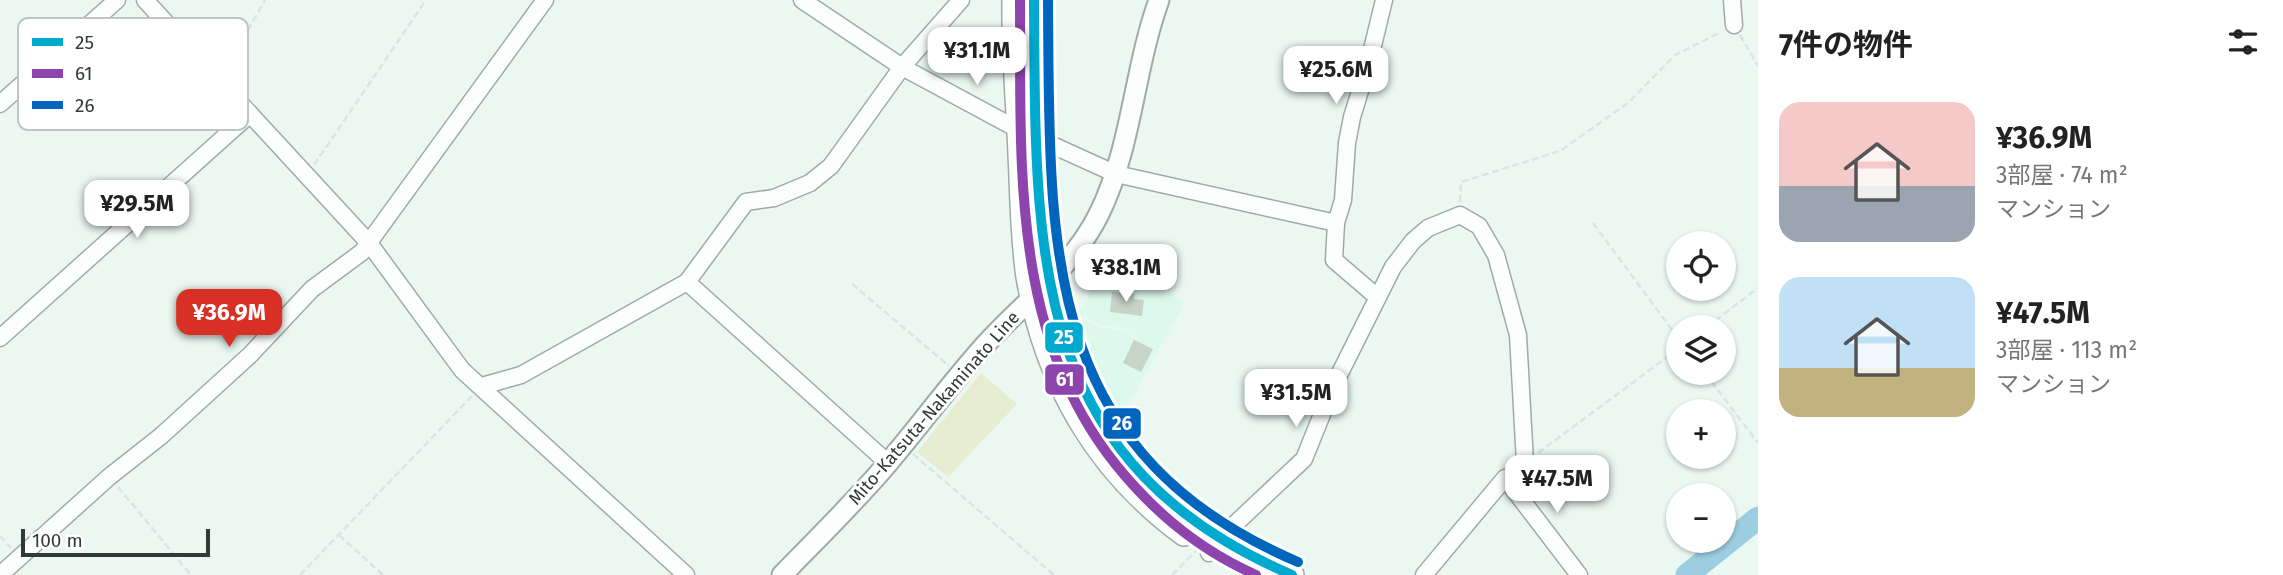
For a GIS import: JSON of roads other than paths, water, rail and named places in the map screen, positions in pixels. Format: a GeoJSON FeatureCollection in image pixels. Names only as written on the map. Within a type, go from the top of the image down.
{"type":"FeatureCollection","features":[{"type":"Feature","properties":{"kind":"highway"},"geometry":{"type":"LineString","coordinates":[[1014,0],[1042,234],[1040,291],[1085,391],[1118,446],[1160,496],[1209,547],[1252,575]]}},
{"type":"Feature","properties":{"kind":"highway"},"geometry":{"type":"LineString","coordinates":[[1028,134],[1034,0]]}},
{"type":"Feature","properties":{"kind":"highway"},"geometry":{"type":"LineString","coordinates":[[1209,547],[1292,575]]}},
{"type":"Feature","properties":{"kind":"main road","name":"Mito-Katsuta-Nakaminato Line"},"geometry":{"type":"LineString","coordinates":[[782,575],[888,463],[959,374],[998,331],[1070,261],[1089,234],[1116,174],[1138,70],[1159,0]]}},
{"type":"Feature","properties":{"kind":"street"},"geometry":{"type":"LineString","coordinates":[[97,18],[117,0]]}},
{"type":"Feature","properties":{"kind":"street"},"geometry":{"type":"LineString","coordinates":[[145,0],[162,18]]}},
{"type":"Feature","properties":{"kind":"street"},"geometry":{"type":"LineString","coordinates":[[0,575],[250,355],[312,289],[362,252],[545,0]]}},
{"type":"Feature","properties":{"kind":"street"},"geometry":{"type":"LineString","coordinates":[[803,0],[902,67],[1028,134],[1116,174],[1336,223]]}},
{"type":"Feature","properties":{"kind":"street"},"geometry":{"type":"LineString","coordinates":[[482,386],[521,374],[687,282],[746,202],[774,198],[810,183],[831,166],[902,67],[961,0]]}},
{"type":"Feature","properties":{"kind":"street"},"geometry":{"type":"LineString","coordinates":[[1377,296],[1334,260],[1336,223],[1347,168],[1347,143],[1384,0]]}},
{"type":"Feature","properties":{"kind":"street"},"geometry":{"type":"LineString","coordinates":[[1732,0],[1734,25]]}},
{"type":"Feature","properties":{"kind":"street"},"geometry":{"type":"LineString","coordinates":[[0,104],[18,88]]}},
{"type":"Feature","properties":{"kind":"street"},"geometry":{"type":"LineString","coordinates":[[250,114],[369,243],[462,370],[686,575]]}},
{"type":"Feature","properties":{"kind":"street"},"geometry":{"type":"LineString","coordinates":[[0,338],[232,130]]}},
{"type":"Feature","properties":{"kind":"street"},"geometry":{"type":"LineString","coordinates":[[1209,547],[1304,459],[1333,387],[1393,267],[1413,241],[1428,228],[1460,215],[1479,226],[1496,255],[1518,335],[1525,463]]}},
{"type":"Feature","properties":{"kind":"street"},"geometry":{"type":"LineString","coordinates":[[687,282],[888,463]]}},
{"type":"Feature","properties":{"kind":"street"},"geometry":{"type":"LineString","coordinates":[[1424,575],[1505,478],[1579,575]]}},
{"type":"Feature","properties":{"kind":"waterway"},"geometry":{"type":"LineString","coordinates":[[1687,575],[1758,518]]}}]}
